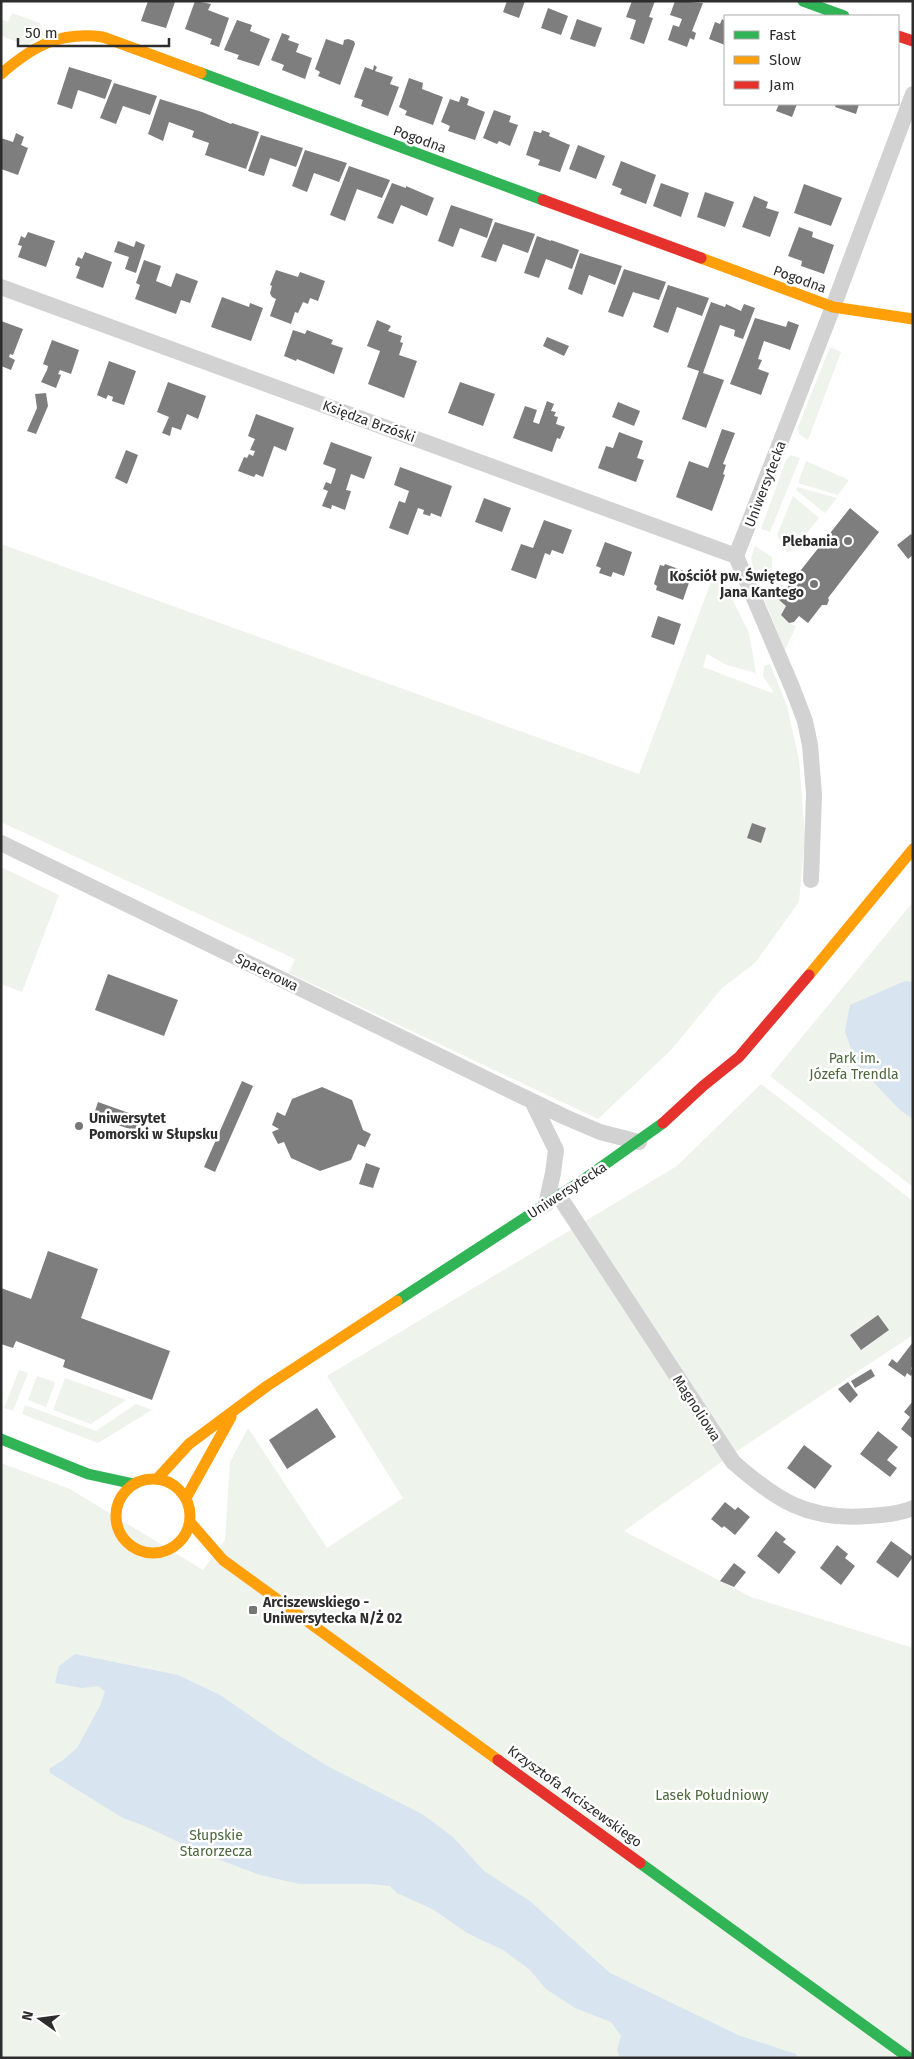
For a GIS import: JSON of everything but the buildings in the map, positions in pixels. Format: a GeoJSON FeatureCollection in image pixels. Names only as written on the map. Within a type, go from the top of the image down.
{"type":"FeatureCollection","features":[{"type":"Feature","properties":{"kind":"street"},"geometry":{"type":"LineString","coordinates":[[803,1],[841,15]]}},
{"type":"Feature","properties":{"kind":"street","name":"Pogodna"},"geometry":{"type":"LineString","coordinates":[[1,74],[25,54],[54,39],[77,34],[103,37],[833,307],[913,318]]}},
{"type":"Feature","properties":{"kind":"street"},"geometry":{"type":"LineString","coordinates":[[899,36],[913,41]]}},
{"type":"Feature","properties":{"kind":"street","name":"Uniwersytecka"},"geometry":{"type":"LineString","coordinates":[[736,556],[913,94]]}},
{"type":"Feature","properties":{"kind":"street","name":"Księdza Brzóski"},"geometry":{"type":"LineString","coordinates":[[1,286],[736,556]]}},
{"type":"Feature","properties":{"kind":"street"},"geometry":{"type":"LineString","coordinates":[[736,556],[805,721],[810,745],[814,794],[812,880]]}},
{"type":"Feature","properties":{"kind":"street","name":"Spacerowa"},"geometry":{"type":"LineString","coordinates":[[1,843],[532,1101],[600,1132],[639,1142]]}},
{"type":"Feature","properties":{"kind":"street","name":"Uniwersytecka"},"geometry":{"type":"LineString","coordinates":[[157,1479],[189,1444],[267,1386],[552,1200],[639,1142],[666,1121],[703,1086],[739,1057],[913,849]]}},
{"type":"Feature","properties":{"kind":"street"},"geometry":{"type":"LineString","coordinates":[[532,1101],[556,1150],[552,1200]]}},
{"type":"Feature","properties":{"kind":"street","name":"Magnoliowa"},"geometry":{"type":"LineString","coordinates":[[552,1200],[733,1462],[766,1489],[801,1510],[826,1516],[849,1518],[910,1512]]}},
{"type":"Feature","properties":{"kind":"street","name":"Uniwersytecka"},"geometry":{"type":"LineString","coordinates":[[186,1498],[234,1411]]}},
{"type":"Feature","properties":{"kind":"street"},"geometry":{"type":"LineString","coordinates":[[1,1440],[88,1474],[134,1484]]}},
{"type":"Feature","properties":{"kind":"street"},"geometry":{"type":"LineString","coordinates":[[88,1474],[115,1513]]}},
{"type":"Feature","properties":{"kind":"street"},"geometry":{"type":"LineString","coordinates":[[145,1479],[157,1479],[168,1482],[186,1498],[190,1510],[190,1522],[182,1546],[154,1554],[141,1552],[130,1546],[121,1537],[116,1525],[115,1513],[121,1496],[134,1484],[145,1479]]}},
{"type":"Feature","properties":{"kind":"street","name":"Krzysztofa Arciszewskiego"},"geometry":{"type":"LineString","coordinates":[[190,1522],[223,1560],[909,2058]]}},
{"type":"Feature","properties":{"kind":"street","name":"Krzysztofa Arciszewskiego"},"geometry":{"type":"LineString","coordinates":[[205,1554],[223,1560]]}},
{"type":"Feature","properties":{"kind":"green space"},"geometry":{"type":"Polygon","coordinates":[[[12,13],[40,23],[44,35],[26,45],[1,36],[1,19],[8,22],[12,13]]]}},
{"type":"Feature","properties":{"kind":"green space"},"geometry":{"type":"Polygon","coordinates":[[[830,347],[841,352],[808,440],[799,434],[798,427],[830,347]]]}},
{"type":"Feature","properties":{"kind":"green space"},"geometry":{"type":"Polygon","coordinates":[[[791,455],[800,458],[770,532],[761,529],[786,460],[791,455]]]}},
{"type":"Feature","properties":{"kind":"green space"},"geometry":{"type":"Polygon","coordinates":[[[806,461],[849,480],[838,495],[798,483],[806,461]]]}},
{"type":"Feature","properties":{"kind":"green space"},"geometry":{"type":"Polygon","coordinates":[[[797,487],[837,498],[825,513],[796,490],[797,487]]]}},
{"type":"Feature","properties":{"kind":"green space"},"geometry":{"type":"Polygon","coordinates":[[[793,496],[819,518],[792,551],[787,552],[777,535],[793,496]]]}},
{"type":"Feature","properties":{"kind":"green space"},"geometry":{"type":"Polygon","coordinates":[[[1,544],[639,774],[715,571],[720,574],[749,633],[756,673],[727,665],[707,654],[703,667],[772,693],[773,691],[763,676],[764,666],[770,664],[787,706],[799,760],[805,836],[799,902],[755,963],[722,988],[672,1049],[598,1119],[289,973],[295,959],[1,822],[1,544]]]}},
{"type":"Feature","properties":{"kind":"green space"},"geometry":{"type":"Polygon","coordinates":[[[755,546],[772,557],[772,572],[756,580],[751,558],[755,546]]]}},
{"type":"Feature","properties":{"kind":"green space"},"geometry":{"type":"Polygon","coordinates":[[[779,581],[786,589],[778,599],[786,606],[781,615],[789,623],[796,626],[785,650],[762,594],[770,590],[779,581]]]}},
{"type":"Feature","properties":{"kind":"green space"},"geometry":{"type":"Polygon","coordinates":[[[1,867],[59,895],[22,992],[1,984],[1,867]]]}},
{"type":"Feature","properties":{"kind":"green space","name":"Park im. Józefa Trendla"},"geometry":{"type":"Polygon","coordinates":[[[913,902],[913,1187],[770,1076],[913,902]]]}},
{"type":"Feature","properties":{"kind":"green space"},"geometry":{"type":"Polygon","coordinates":[[[761,1084],[913,1201],[913,1335],[740,1449],[624,1531],[751,1597],[913,1648],[913,2058],[1,2058],[1,1463],[70,1489],[203,1570],[225,1540],[230,1462],[248,1428],[327,1548],[403,1498],[327,1376],[677,1166],[761,1084]]]}},
{"type":"Feature","properties":{"kind":"green space"},"geometry":{"type":"Polygon","coordinates":[[[19,1370],[28,1373],[13,1411],[4,1408],[19,1370]]]}},
{"type":"Feature","properties":{"kind":"green space"},"geometry":{"type":"Polygon","coordinates":[[[37,1376],[55,1383],[46,1407],[28,1400],[37,1376]]]}},
{"type":"Feature","properties":{"kind":"green space"},"geometry":{"type":"Polygon","coordinates":[[[65,1378],[126,1400],[91,1424],[53,1410],[65,1378]]]}},
{"type":"Feature","properties":{"kind":"green space"},"geometry":{"type":"Polygon","coordinates":[[[136,1404],[152,1410],[98,1443],[22,1414],[25,1405],[96,1431],[136,1404]]]}},
{"type":"Feature","properties":{"kind":"shaded area"},"geometry":{"type":"Polygon","coordinates":[[[905,981],[913,982],[913,1119],[900,1110],[856,1064],[845,1031],[850,1005],[905,981]]]}},
{"type":"Feature","properties":{"kind":"shaded area"},"geometry":{"type":"Polygon","coordinates":[[[75,1654],[178,1675],[220,1695],[329,1767],[422,1814],[453,1837],[484,1871],[530,1901],[610,1973],[738,2035],[796,2054],[797,2058],[620,2058],[617,2050],[621,2036],[611,2022],[575,2008],[546,1989],[529,1969],[503,1950],[467,1933],[434,1910],[397,1893],[390,1886],[369,1884],[300,1884],[260,1875],[197,1851],[145,1826],[123,1818],[50,1773],[49,1769],[77,1748],[100,1706],[105,1691],[98,1686],[82,1688],[55,1683],[59,1666],[75,1654]]]}},
{"type":"Feature","properties":{"kind":"traffic: fast"},"geometry":{"type":"LineString","coordinates":[[803,1],[841,15]]}},
{"type":"Feature","properties":{"kind":"traffic: fast"},"geometry":{"type":"LineString","coordinates":[[201,73],[543,200]]}},
{"type":"Feature","properties":{"kind":"traffic: fast"},"geometry":{"type":"LineString","coordinates":[[397,1301],[583,1180],[663,1123]]}},
{"type":"Feature","properties":{"kind":"traffic: fast"},"geometry":{"type":"LineString","coordinates":[[1,1439],[88,1474],[134,1484]]}},
{"type":"Feature","properties":{"kind":"traffic: fast"},"geometry":{"type":"LineString","coordinates":[[640,1863],[909,2058]]}},
{"type":"Feature","properties":{"kind":"traffic: slow"},"geometry":{"type":"LineString","coordinates":[[1,74],[36,48],[73,36],[103,37],[201,73]]}},
{"type":"Feature","properties":{"kind":"traffic: slow"},"geometry":{"type":"LineString","coordinates":[[701,258],[833,307],[913,319]]}},
{"type":"Feature","properties":{"kind":"traffic: slow"},"geometry":{"type":"LineString","coordinates":[[809,975],[913,849]]}},
{"type":"Feature","properties":{"kind":"traffic: slow"},"geometry":{"type":"LineString","coordinates":[[157,1479],[189,1444],[267,1386],[397,1301]]}},
{"type":"Feature","properties":{"kind":"traffic: slow"},"geometry":{"type":"LineString","coordinates":[[186,1498],[231,1417]]}},
{"type":"Feature","properties":{"kind":"traffic: slow"},"geometry":{"type":"LineString","coordinates":[[146,1479],[160,1479],[174,1485],[184,1495],[190,1509],[190,1516],[188,1530],[174,1547],[160,1553],[146,1553],[132,1547],[122,1537],[116,1523],[116,1509],[122,1495],[132,1485],[146,1479]]}},
{"type":"Feature","properties":{"kind":"traffic: slow"},"geometry":{"type":"LineString","coordinates":[[190,1522],[223,1560],[498,1760]]}},
{"type":"Feature","properties":{"kind":"traffic: jam"},"geometry":{"type":"LineString","coordinates":[[899,36],[913,41]]}},
{"type":"Feature","properties":{"kind":"traffic: jam"},"geometry":{"type":"LineString","coordinates":[[543,200],[701,258]]}},
{"type":"Feature","properties":{"kind":"traffic: jam"},"geometry":{"type":"LineString","coordinates":[[663,1123],[703,1086],[739,1057],[809,975]]}},
{"type":"Feature","properties":{"kind":"traffic: jam"},"geometry":{"type":"LineString","coordinates":[[498,1760],[640,1863]]}},
{"type":"Feature","properties":{"kind":"place","name":"Plebania"},"geometry":{"type":"Point","coordinates":[848,541]}},
{"type":"Feature","properties":{"kind":"place","name":"Kościół pw. Świętego Jana Kantego"},"geometry":{"type":"Point","coordinates":[814,584]}},
{"type":"Feature","properties":{"kind":"place","name":"Uniwersytet Pomorski w Słupsku"},"geometry":{"type":"Point","coordinates":[79,1126]}},
{"type":"Feature","properties":{"kind":"place","name":"Arciszewskiego - Uniwersytecka N/Ż 02"},"geometry":{"type":"Point","coordinates":[253,1610]}},
{"type":"Feature","properties":{"kind":"park label","name":"Lasek Południowy"},"geometry":{"type":"Point","coordinates":[712,1795]}},
{"type":"Feature","properties":{"kind":"park label","name":"Słupskie Starorzecza"},"geometry":{"type":"Point","coordinates":[216,1844]}}]}
